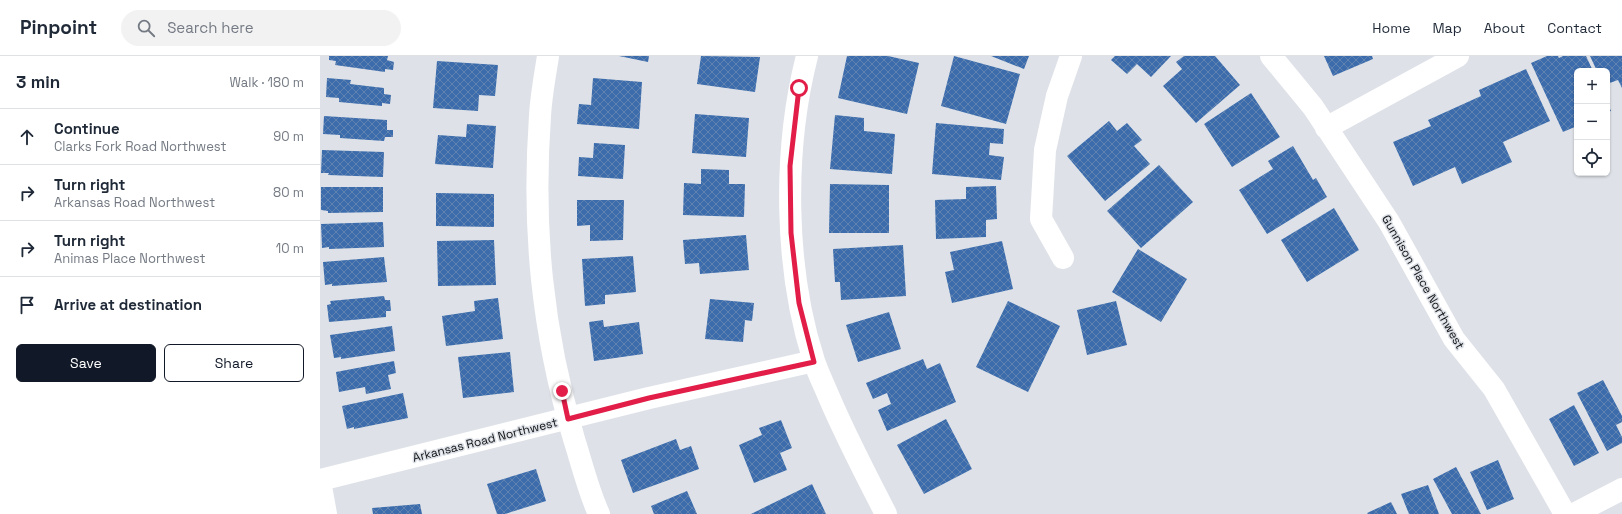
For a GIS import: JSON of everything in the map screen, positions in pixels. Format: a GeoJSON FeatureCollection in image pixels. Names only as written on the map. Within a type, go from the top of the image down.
{"type":"FeatureCollection","features":[{"type":"Feature","properties":{"kind":"street"},"geometry":{"type":"LineString","coordinates":[[548,56],[540,114],[536,193],[546,320],[568,419],[599,514]]}},
{"type":"Feature","properties":{"kind":"street"},"geometry":{"type":"LineString","coordinates":[[807,56],[799,88],[790,166],[791,233],[799,303],[814,362],[848,442],[886,514]]}},
{"type":"Feature","properties":{"kind":"street"},"geometry":{"type":"LineString","coordinates":[[1063,258],[1041,219],[1045,150],[1057,96],[1070,56]]}},
{"type":"Feature","properties":{"kind":"street","name":"Gunnison Place Northwest"},"geometry":{"type":"LineString","coordinates":[[1271,56],[1313,107],[1389,222],[1454,339],[1494,390],[1565,514]]}},
{"type":"Feature","properties":{"kind":"street"},"geometry":{"type":"LineString","coordinates":[[1326,128],[1458,56]]}},
{"type":"Feature","properties":{"kind":"street","name":"Arkansas Road Northwest"},"geometry":{"type":"LineString","coordinates":[[320,481],[649,398],[814,362]]}},
{"type":"Feature","properties":{"kind":"street"},"geometry":{"type":"LineString","coordinates":[[320,481],[326,514]]}},
{"type":"Feature","properties":{"kind":"street"},"geometry":{"type":"LineString","coordinates":[[1574,514],[1622,489]]}},
{"type":"Feature","properties":{"kind":"building"},"geometry":{"type":"Polygon","coordinates":[[[329,56],[388,56],[387,60],[394,62],[393,70],[385,69],[385,72],[335,65],[336,61],[329,60],[329,56]]]}},
{"type":"Feature","properties":{"kind":"building"},"geometry":{"type":"Polygon","coordinates":[[[619,56],[649,56],[648,62],[619,56]]]}},
{"type":"Feature","properties":{"kind":"building"},"geometry":{"type":"Polygon","coordinates":[[[701,56],[760,57],[755,92],[697,84],[701,56]]]}},
{"type":"Feature","properties":{"kind":"building"},"geometry":{"type":"Polygon","coordinates":[[[847,56],[888,56],[919,63],[907,114],[838,98],[847,56]]]}},
{"type":"Feature","properties":{"kind":"building"},"geometry":{"type":"Polygon","coordinates":[[[954,56],[1020,74],[1006,124],[941,106],[954,56]]]}},
{"type":"Feature","properties":{"kind":"building"},"geometry":{"type":"Polygon","coordinates":[[[991,56],[1029,56],[1024,69],[991,56]]]}},
{"type":"Feature","properties":{"kind":"building"},"geometry":{"type":"Polygon","coordinates":[[[1115,56],[1171,56],[1151,77],[1137,64],[1127,74],[1111,60],[1115,56]]]}},
{"type":"Feature","properties":{"kind":"building"},"geometry":{"type":"Polygon","coordinates":[[[1184,56],[1215,56],[1240,85],[1196,123],[1163,86],[1182,69],[1176,62],[1184,56]]]}},
{"type":"Feature","properties":{"kind":"building"},"geometry":{"type":"Polygon","coordinates":[[[1324,56],[1372,56],[1373,59],[1333,76],[1324,56]]]}},
{"type":"Feature","properties":{"kind":"building"},"geometry":{"type":"Polygon","coordinates":[[[1547,56],[1558,56],[1559,58],[1563,56],[1586,56],[1592,68],[1574,68],[1574,127],[1563,132],[1531,63],[1547,56]]]}},
{"type":"Feature","properties":{"kind":"building"},"geometry":{"type":"Polygon","coordinates":[[[1590,56],[1622,56],[1622,88],[1618,80],[1610,83],[1610,68],[1596,68],[1590,56]]]}},
{"type":"Feature","properties":{"kind":"building"},"geometry":{"type":"Polygon","coordinates":[[[437,61],[498,65],[495,96],[479,95],[478,111],[433,108],[437,61]]]}},
{"type":"Feature","properties":{"kind":"building"},"geometry":{"type":"Polygon","coordinates":[[[1526,69],[1550,121],[1503,142],[1512,162],[1462,184],[1455,167],[1413,186],[1393,142],[1431,126],[1428,120],[1481,96],[1479,90],[1526,69]]]}},
{"type":"Feature","properties":{"kind":"building"},"geometry":{"type":"Polygon","coordinates":[[[327,78],[351,80],[350,84],[384,88],[384,94],[391,95],[390,104],[382,103],[382,106],[339,102],[339,98],[326,97],[327,78]]]}},
{"type":"Feature","properties":{"kind":"building"},"geometry":{"type":"Polygon","coordinates":[[[593,78],[642,82],[639,129],[577,124],[579,104],[591,105],[593,78]]]}},
{"type":"Feature","properties":{"kind":"building"},"geometry":{"type":"Polygon","coordinates":[[[1251,93],[1280,137],[1232,167],[1204,124],[1251,93]]]}},
{"type":"Feature","properties":{"kind":"building"},"geometry":{"type":"Polygon","coordinates":[[[695,114],[749,118],[746,157],[692,153],[695,114]]]}},
{"type":"Feature","properties":{"kind":"building"},"geometry":{"type":"Polygon","coordinates":[[[835,115],[864,118],[864,131],[895,134],[892,174],[830,169],[835,115]]]}},
{"type":"Feature","properties":{"kind":"building"},"geometry":{"type":"Polygon","coordinates":[[[324,116],[387,120],[387,130],[393,130],[393,137],[385,137],[384,141],[340,138],[340,135],[323,134],[324,116]]]}},
{"type":"Feature","properties":{"kind":"building"},"geometry":{"type":"Polygon","coordinates":[[[1109,121],[1117,131],[1127,123],[1142,140],[1134,146],[1150,164],[1105,201],[1067,156],[1109,121]]]}},
{"type":"Feature","properties":{"kind":"building"},"geometry":{"type":"Polygon","coordinates":[[[936,123],[1004,129],[1003,144],[990,143],[989,155],[1004,157],[1001,180],[932,174],[936,123]]]}},
{"type":"Feature","properties":{"kind":"building"},"geometry":{"type":"Polygon","coordinates":[[[467,124],[496,126],[493,168],[435,164],[438,135],[466,137],[467,124]]]}},
{"type":"Feature","properties":{"kind":"building"},"geometry":{"type":"Polygon","coordinates":[[[594,143],[625,145],[623,179],[578,176],[579,157],[593,158],[594,143]]]}},
{"type":"Feature","properties":{"kind":"building"},"geometry":{"type":"Polygon","coordinates":[[[1293,146],[1313,180],[1316,178],[1327,197],[1267,234],[1239,190],[1273,169],[1268,161],[1293,146]]]}},
{"type":"Feature","properties":{"kind":"building"},"geometry":{"type":"Polygon","coordinates":[[[322,150],[384,152],[383,177],[328,175],[329,173],[321,173],[322,150]]]}},
{"type":"Feature","properties":{"kind":"building"},"geometry":{"type":"Polygon","coordinates":[[[1159,165],[1193,202],[1141,248],[1107,211],[1159,165]]]}},
{"type":"Feature","properties":{"kind":"building"},"geometry":{"type":"Polygon","coordinates":[[[701,169],[729,170],[729,184],[745,184],[744,217],[683,215],[684,183],[701,184],[701,169]]]}},
{"type":"Feature","properties":{"kind":"building"},"geometry":{"type":"Polygon","coordinates":[[[830,184],[889,185],[889,233],[829,233],[830,184]]]}},
{"type":"Feature","properties":{"kind":"building"},"geometry":{"type":"Polygon","coordinates":[[[996,186],[997,219],[986,220],[986,237],[936,239],[935,200],[966,199],[966,187],[996,186]]]}},
{"type":"Feature","properties":{"kind":"building"},"geometry":{"type":"Polygon","coordinates":[[[321,187],[383,187],[383,212],[328,213],[328,211],[321,210],[321,187]]]}},
{"type":"Feature","properties":{"kind":"building"},"geometry":{"type":"Polygon","coordinates":[[[436,193],[494,194],[494,227],[436,226],[436,193]]]}},
{"type":"Feature","properties":{"kind":"building"},"geometry":{"type":"Polygon","coordinates":[[[577,200],[624,200],[623,240],[590,241],[590,225],[577,226],[577,200]]]}},
{"type":"Feature","properties":{"kind":"building"},"geometry":{"type":"Polygon","coordinates":[[[1334,208],[1359,250],[1307,282],[1281,240],[1334,208]]]}},
{"type":"Feature","properties":{"kind":"building"},"geometry":{"type":"Polygon","coordinates":[[[383,222],[384,247],[322,248],[321,224],[383,222]]]}},
{"type":"Feature","properties":{"kind":"building"},"geometry":{"type":"Polygon","coordinates":[[[746,235],[749,270],[700,274],[699,263],[685,264],[683,240],[746,235]]]}},
{"type":"Feature","properties":{"kind":"building"},"geometry":{"type":"Polygon","coordinates":[[[494,240],[496,285],[438,286],[437,241],[494,240]]]}},
{"type":"Feature","properties":{"kind":"building"},"geometry":{"type":"Polygon","coordinates":[[[1002,241],[1013,289],[952,303],[945,272],[954,270],[950,252],[1002,241]]]}},
{"type":"Feature","properties":{"kind":"building"},"geometry":{"type":"Polygon","coordinates":[[[903,245],[906,296],[841,300],[840,282],[835,282],[833,249],[903,245]]]}},
{"type":"Feature","properties":{"kind":"building"},"geometry":{"type":"Polygon","coordinates":[[[1138,249],[1187,279],[1161,322],[1112,292],[1138,249]]]}},
{"type":"Feature","properties":{"kind":"building"},"geometry":{"type":"Polygon","coordinates":[[[633,256],[636,292],[605,295],[605,304],[585,306],[582,259],[633,256]]]}},
{"type":"Feature","properties":{"kind":"building"},"geometry":{"type":"Polygon","coordinates":[[[384,257],[387,282],[332,286],[332,284],[325,285],[323,262],[384,257]]]}},
{"type":"Feature","properties":{"kind":"building"},"geometry":{"type":"Polygon","coordinates":[[[384,296],[385,300],[390,300],[391,311],[386,311],[386,317],[329,322],[327,305],[331,304],[330,301],[384,296]]]}},
{"type":"Feature","properties":{"kind":"building"},"geometry":{"type":"Polygon","coordinates":[[[498,298],[503,339],[446,346],[442,316],[475,311],[474,301],[498,298]]]}},
{"type":"Feature","properties":{"kind":"building"},"geometry":{"type":"Polygon","coordinates":[[[710,299],[754,303],[752,321],[745,320],[743,342],[705,339],[710,299]]]}},
{"type":"Feature","properties":{"kind":"building"},"geometry":{"type":"Polygon","coordinates":[[[1008,301],[1060,326],[1028,392],[976,367],[1008,301]]]}},
{"type":"Feature","properties":{"kind":"building"},"geometry":{"type":"Polygon","coordinates":[[[1116,301],[1127,345],[1087,355],[1077,310],[1116,301]]]}},
{"type":"Feature","properties":{"kind":"building"},"geometry":{"type":"Polygon","coordinates":[[[889,312],[901,349],[858,362],[846,325],[889,312]]]}},
{"type":"Feature","properties":{"kind":"building"},"geometry":{"type":"Polygon","coordinates":[[[603,320],[604,327],[639,322],[643,354],[594,361],[589,322],[603,320]]]}},
{"type":"Feature","properties":{"kind":"building"},"geometry":{"type":"Polygon","coordinates":[[[392,326],[395,351],[341,359],[341,357],[334,358],[330,335],[392,326]]]}},
{"type":"Feature","properties":{"kind":"building"},"geometry":{"type":"Polygon","coordinates":[[[510,352],[514,392],[463,398],[458,357],[510,352]]]}},
{"type":"Feature","properties":{"kind":"building"},"geometry":{"type":"Polygon","coordinates":[[[923,359],[927,369],[940,363],[956,402],[887,431],[878,410],[891,404],[887,393],[873,399],[866,383],[923,359]]]}},
{"type":"Feature","properties":{"kind":"building"},"geometry":{"type":"Polygon","coordinates":[[[394,361],[396,373],[388,375],[391,389],[366,394],[365,387],[339,392],[336,372],[394,361]]]}},
{"type":"Feature","properties":{"kind":"building"},"geometry":{"type":"Polygon","coordinates":[[[1603,380],[1622,416],[1622,422],[1616,425],[1622,437],[1622,443],[1607,451],[1577,393],[1603,380]]]}},
{"type":"Feature","properties":{"kind":"building"},"geometry":{"type":"Polygon","coordinates":[[[403,393],[408,418],[354,429],[354,427],[347,429],[342,406],[403,393]]]}},
{"type":"Feature","properties":{"kind":"building"},"geometry":{"type":"Polygon","coordinates":[[[1574,405],[1599,453],[1574,466],[1549,419],[1574,405]]]}},
{"type":"Feature","properties":{"kind":"building"},"geometry":{"type":"Polygon","coordinates":[[[946,419],[972,469],[924,494],[897,445],[946,419]]]}},
{"type":"Feature","properties":{"kind":"building"},"geometry":{"type":"Polygon","coordinates":[[[781,420],[792,448],[780,453],[787,470],[754,483],[739,445],[762,435],[759,428],[781,420]]]}},
{"type":"Feature","properties":{"kind":"building"},"geometry":{"type":"Polygon","coordinates":[[[676,439],[680,450],[691,446],[699,469],[633,493],[621,460],[676,439]]]}},
{"type":"Feature","properties":{"kind":"building"},"geometry":{"type":"Polygon","coordinates":[[[1498,460],[1514,499],[1487,510],[1470,472],[1498,460]]]}},
{"type":"Feature","properties":{"kind":"building"},"geometry":{"type":"Polygon","coordinates":[[[1456,467],[1481,514],[1452,514],[1433,479],[1456,467]]]}},
{"type":"Feature","properties":{"kind":"building"},"geometry":{"type":"Polygon","coordinates":[[[536,469],[546,501],[505,514],[497,514],[487,484],[536,469]]]}},
{"type":"Feature","properties":{"kind":"building"},"geometry":{"type":"Polygon","coordinates":[[[812,484],[826,514],[751,514],[812,484]]]}},
{"type":"Feature","properties":{"kind":"building"},"geometry":{"type":"Polygon","coordinates":[[[1428,485],[1439,514],[1409,514],[1401,494],[1428,485]]]}},
{"type":"Feature","properties":{"kind":"building"},"geometry":{"type":"Polygon","coordinates":[[[687,491],[697,514],[654,514],[651,506],[687,491]]]}},
{"type":"Feature","properties":{"kind":"building"},"geometry":{"type":"Polygon","coordinates":[[[1391,502],[1397,514],[1367,513],[1391,502]]]}},
{"type":"Feature","properties":{"kind":"building"},"geometry":{"type":"Polygon","coordinates":[[[420,504],[422,514],[373,514],[372,508],[420,504]]]}},
{"type":"Feature","properties":{"kind":"route"},"geometry":{"type":"LineString","coordinates":[[562,391],[568,419],[649,398],[814,362],[799,303],[791,233],[790,166],[799,88]]}}]}
